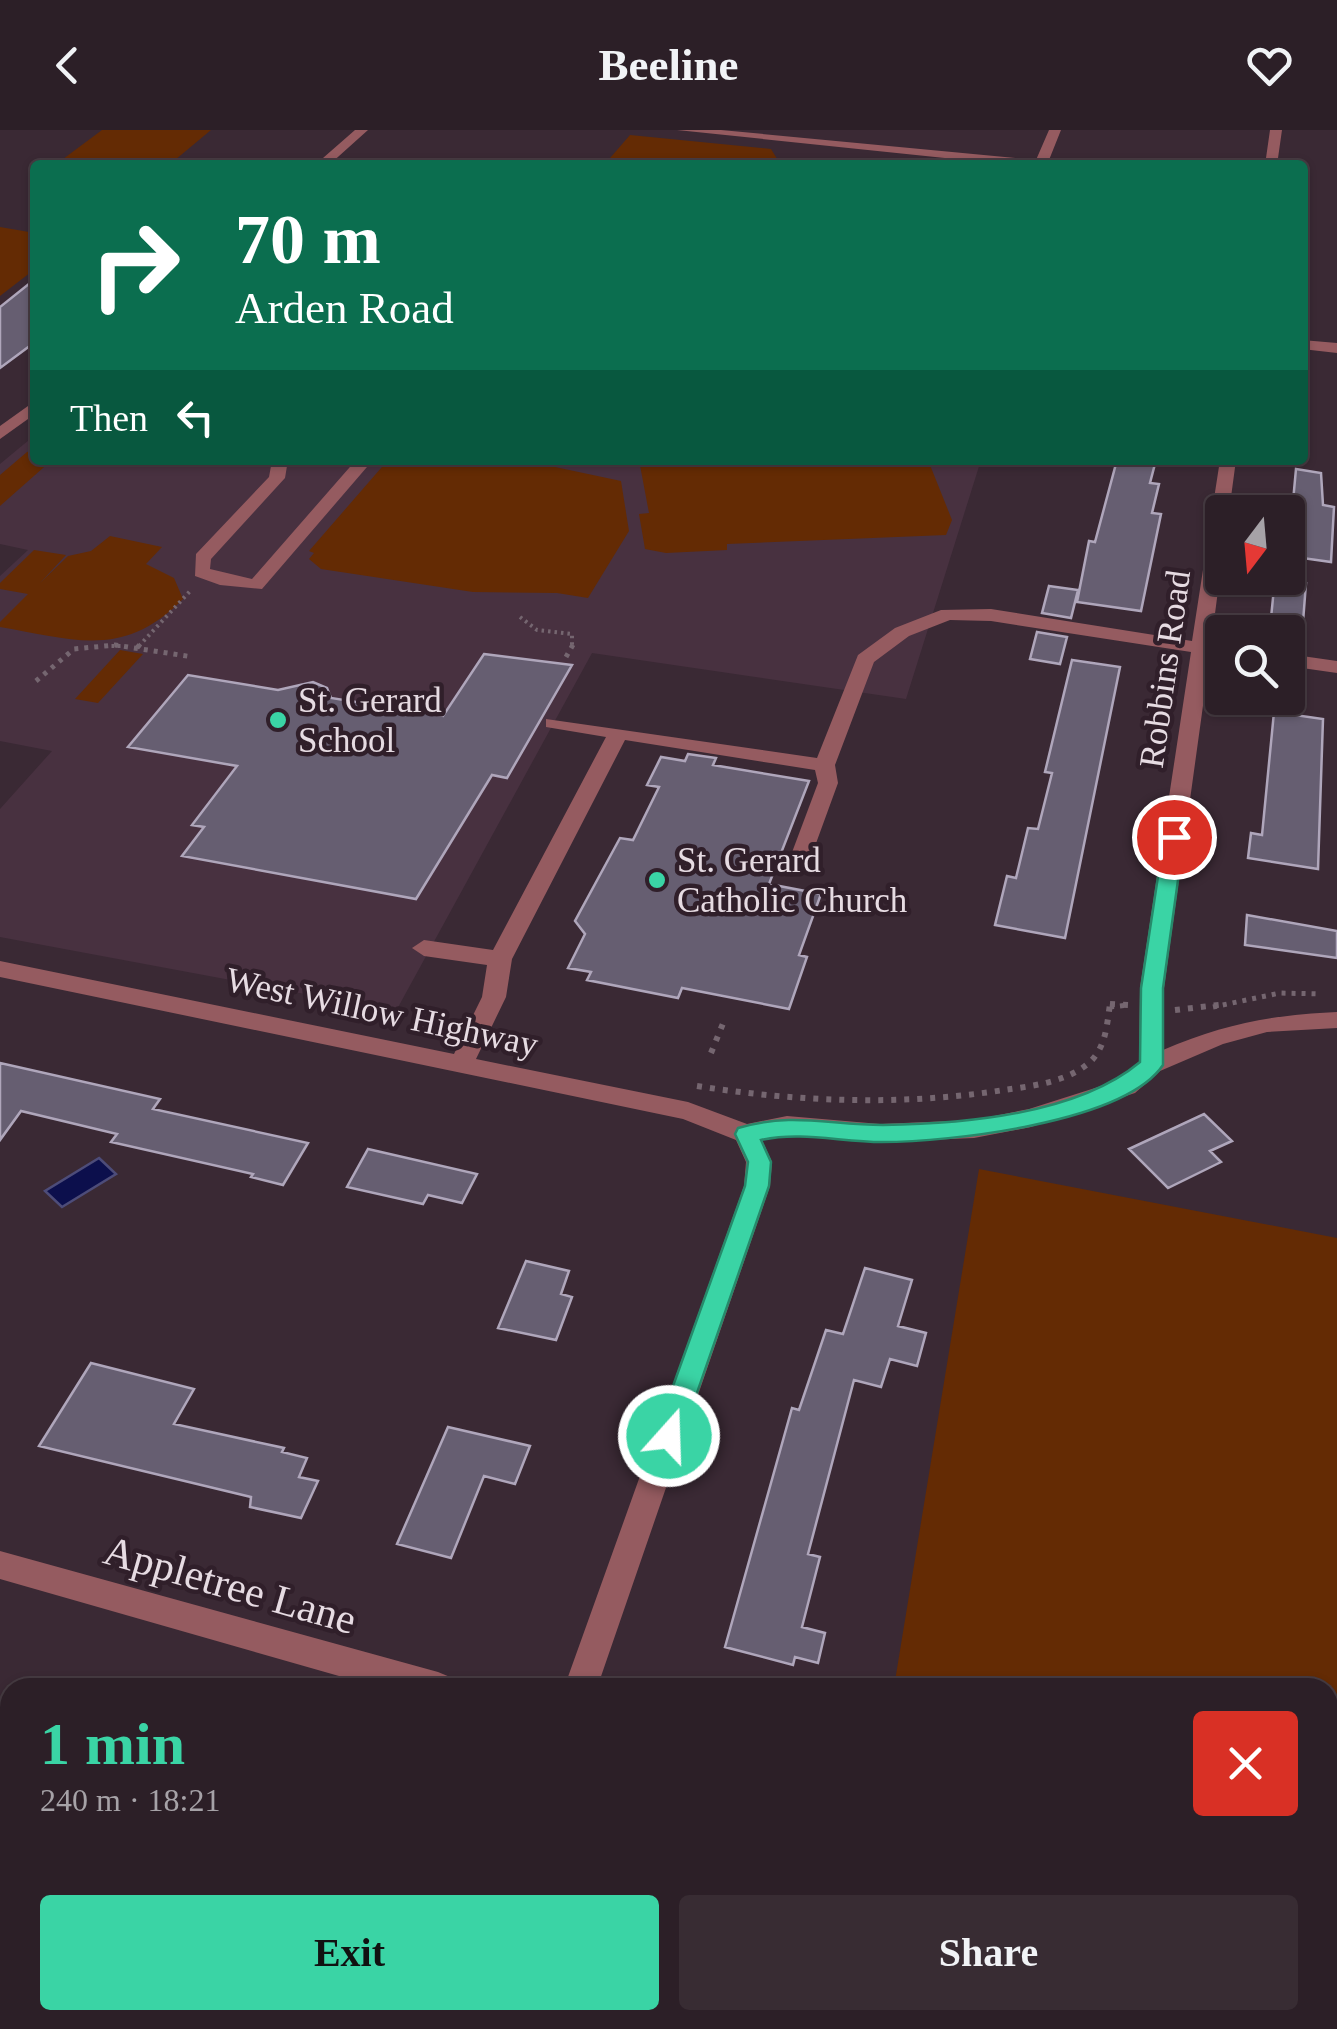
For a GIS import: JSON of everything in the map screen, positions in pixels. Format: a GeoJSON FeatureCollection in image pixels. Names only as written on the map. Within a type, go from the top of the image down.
{"type":"FeatureCollection","features":[{"type":"Feature","properties":{"kind":"street"},"geometry":{"type":"LineString","coordinates":[[327,160],[362,130]]}},
{"type":"Feature","properties":{"kind":"street"},"geometry":{"type":"LineString","coordinates":[[683,130],[999,160]]}},
{"type":"Feature","properties":{"kind":"street"},"geometry":{"type":"LineString","coordinates":[[1043,160],[1055,130]]}},
{"type":"Feature","properties":{"kind":"street"},"geometry":{"type":"LineString","coordinates":[[1272,160],[1276,130]]}},
{"type":"Feature","properties":{"kind":"street"},"geometry":{"type":"LineString","coordinates":[[1308,345],[1337,348]]}},
{"type":"Feature","properties":{"kind":"street"},"geometry":{"type":"LineString","coordinates":[[6,429],[30,410]]}},
{"type":"Feature","properties":{"kind":"street"},"geometry":{"type":"LineString","coordinates":[[278,465],[277,478],[202,558],[201,572],[220,580],[256,585],[361,465]]}},
{"type":"Feature","properties":{"kind":"street","name":"Robbins Road"},"geometry":{"type":"LineString","coordinates":[[1215,615],[1228,465]]}},
{"type":"Feature","properties":{"kind":"street"},"geometry":{"type":"LineString","coordinates":[[799,862],[828,784],[825,765],[865,660],[902,632],[948,614],[1044,622],[1205,648]]}},
{"type":"Feature","properties":{"kind":"street"},"geometry":{"type":"LineString","coordinates":[[1305,662],[1337,667]]}},
{"type":"Feature","properties":{"kind":"street","name":"Robbins Road"},"geometry":{"type":"LineString","coordinates":[[1152,1065],[1151,1008],[1205,690]]}},
{"type":"Feature","properties":{"kind":"street"},"geometry":{"type":"LineString","coordinates":[[553,724],[825,765]]}},
{"type":"Feature","properties":{"kind":"street"},"geometry":{"type":"LineString","coordinates":[[461,1065],[494,997],[500,959],[618,734]]}},
{"type":"Feature","properties":{"kind":"street"},"geometry":{"type":"LineString","coordinates":[[424,948],[500,959]]}},
{"type":"Feature","properties":{"kind":"street","name":"West Willow Highway"},"geometry":{"type":"LineString","coordinates":[[0,969],[688,1110],[746,1134]]}},
{"type":"Feature","properties":{"kind":"street"},"geometry":{"type":"LineString","coordinates":[[584,1678],[757,1186],[760,1162],[746,1134],[787,1126],[880,1133],[974,1128],[1076,1106],[1126,1086],[1152,1065],[1216,1037],[1266,1024],[1337,1020]]}},
{"type":"Feature","properties":{"kind":"street","name":"Appletree Lane"},"geometry":{"type":"LineString","coordinates":[[0,1565],[402,1678]]}},
{"type":"Feature","properties":{"kind":"path"},"geometry":{"type":"LineString","coordinates":[[136,648],[192,589]]}},
{"type":"Feature","properties":{"kind":"path"},"geometry":{"type":"LineString","coordinates":[[520,617],[537,630],[572,634],[575,642],[566,657]]}},
{"type":"Feature","properties":{"kind":"path"},"geometry":{"type":"LineString","coordinates":[[36,681],[74,649],[116,646],[194,657]]}},
{"type":"Feature","properties":{"kind":"path"},"geometry":{"type":"LineString","coordinates":[[683,1083],[842,1102],[949,1100],[1047,1082],[1090,1063],[1103,1047],[1110,1004],[1191,1011],[1280,992],[1337,994]]}},
{"type":"Feature","properties":{"kind":"path"},"geometry":{"type":"LineString","coordinates":[[711,1054],[724,1020]]}},
{"type":"Feature","properties":{"kind":"shaded area"},"geometry":{"type":"Polygon","coordinates":[[[102,130],[211,130],[175,160],[62,160],[102,130]]]}},
{"type":"Feature","properties":{"kind":"shaded area"},"geometry":{"type":"Polygon","coordinates":[[[630,135],[771,149],[778,160],[608,160],[630,135]]]}},
{"type":"Feature","properties":{"kind":"shaded area"},"geometry":{"type":"Polygon","coordinates":[[[0,227],[30,232],[30,273],[0,296],[0,227]]]}},
{"type":"Feature","properties":{"kind":"shaded area","name":"St. Gerard School"},"geometry":{"type":"Polygon","coordinates":[[[30,439],[30,465],[979,465],[906,699],[592,653],[396,1011],[0,937],[0,809],[52,751],[0,741],[0,576],[28,550],[0,544],[0,464],[30,439]]]}},
{"type":"Feature","properties":{"kind":"shaded area"},"geometry":{"type":"Polygon","coordinates":[[[30,451],[30,465],[46,465],[0,506],[0,475],[30,451]]]}},
{"type":"Feature","properties":{"kind":"shaded area"},"geometry":{"type":"Polygon","coordinates":[[[384,465],[546,465],[621,481],[629,531],[588,598],[557,593],[473,592],[321,569],[309,559],[314,553],[309,551],[384,465]]]}},
{"type":"Feature","properties":{"kind":"shaded area"},"geometry":{"type":"Polygon","coordinates":[[[640,465],[930,465],[952,520],[946,535],[727,544],[727,550],[666,553],[645,549],[639,514],[649,513],[640,465]]]}},
{"type":"Feature","properties":{"kind":"shaded area"},"geometry":{"type":"Polygon","coordinates":[[[110,536],[162,547],[146,564],[174,578],[183,599],[140,631],[119,638],[75,640],[0,627],[0,622],[28,594],[0,589],[0,583],[34,550],[66,555],[40,583],[68,556],[91,551],[110,536]]]}},
{"type":"Feature","properties":{"kind":"shaded area"},"geometry":{"type":"Polygon","coordinates":[[[120,650],[143,654],[98,703],[75,699],[120,650]]]}},
{"type":"Feature","properties":{"kind":"shaded area"},"geometry":{"type":"Polygon","coordinates":[[[99,1158],[116,1174],[62,1207],[45,1191],[99,1158]]]}},
{"type":"Feature","properties":{"kind":"shaded area"},"geometry":{"type":"Polygon","coordinates":[[[979,1169],[1337,1238],[1337,1678],[895,1678],[979,1169]]]}},
{"type":"Feature","properties":{"kind":"building"},"geometry":{"type":"Polygon","coordinates":[[[30,283],[30,346],[0,368],[0,307],[30,283]]]}},
{"type":"Feature","properties":{"kind":"building"},"geometry":{"type":"Polygon","coordinates":[[[1116,465],[1155,465],[1150,483],[1159,484],[1152,513],[1161,514],[1141,611],[1077,602],[1089,541],[1095,542],[1116,465]]]}},
{"type":"Feature","properties":{"kind":"building"},"geometry":{"type":"Polygon","coordinates":[[[1296,469],[1321,473],[1323,505],[1334,507],[1331,562],[1305,558],[1305,495],[1294,495],[1296,469]]]}},
{"type":"Feature","properties":{"kind":"building"},"geometry":{"type":"Polygon","coordinates":[[[1306,583],[1304,615],[1271,615],[1273,595],[1305,595],[1306,583]]]}},
{"type":"Feature","properties":{"kind":"building"},"geometry":{"type":"Polygon","coordinates":[[[1049,586],[1078,590],[1071,618],[1042,613],[1049,586]]]}},
{"type":"Feature","properties":{"kind":"building"},"geometry":{"type":"Polygon","coordinates":[[[1037,632],[1067,637],[1060,664],[1030,659],[1037,632]]]}},
{"type":"Feature","properties":{"kind":"building"},"geometry":{"type":"Polygon","coordinates":[[[484,654],[572,665],[507,778],[492,775],[416,899],[182,856],[204,827],[192,825],[237,766],[128,747],[188,675],[278,690],[313,682],[327,688],[331,698],[443,716],[484,654]]]}},
{"type":"Feature","properties":{"kind":"building"},"geometry":{"type":"Polygon","coordinates":[[[1072,660],[1120,667],[1065,938],[995,925],[1007,876],[1016,878],[1028,828],[1038,829],[1052,773],[1045,772],[1072,660]]]}},
{"type":"Feature","properties":{"kind":"building"},"geometry":{"type":"Polygon","coordinates":[[[1274,715],[1323,719],[1318,869],[1248,858],[1251,833],[1262,835],[1274,715]]]}},
{"type":"Feature","properties":{"kind":"building","name":"St. Gerard Catholic Church"},"geometry":{"type":"Polygon","coordinates":[[[688,754],[716,758],[713,765],[809,781],[769,884],[821,894],[799,955],[807,957],[789,1009],[682,988],[678,998],[587,980],[591,972],[568,968],[585,934],[575,921],[620,838],[633,840],[659,787],[647,785],[661,757],[685,761],[688,754]]]}},
{"type":"Feature","properties":{"kind":"building"},"geometry":{"type":"Polygon","coordinates":[[[1247,915],[1337,931],[1337,958],[1245,945],[1247,915]]]}},
{"type":"Feature","properties":{"kind":"building"},"geometry":{"type":"Polygon","coordinates":[[[0,1063],[160,1099],[153,1109],[308,1143],[283,1185],[251,1177],[253,1174],[111,1142],[117,1134],[21,1111],[0,1140],[0,1063]]]}},
{"type":"Feature","properties":{"kind":"building"},"geometry":{"type":"Polygon","coordinates":[[[1204,1114],[1232,1141],[1210,1151],[1221,1162],[1168,1188],[1129,1149],[1204,1114]]]}},
{"type":"Feature","properties":{"kind":"building"},"geometry":{"type":"Polygon","coordinates":[[[368,1149],[477,1174],[462,1203],[428,1195],[423,1204],[347,1187],[368,1149]]]}},
{"type":"Feature","properties":{"kind":"building"},"geometry":{"type":"Polygon","coordinates":[[[526,1261],[569,1271],[561,1294],[572,1297],[556,1340],[498,1328],[526,1261]]]}},
{"type":"Feature","properties":{"kind":"building"},"geometry":{"type":"Polygon","coordinates":[[[865,1268],[912,1280],[898,1326],[926,1333],[917,1366],[890,1359],[881,1387],[854,1380],[808,1554],[820,1557],[802,1627],[825,1633],[818,1663],[795,1657],[793,1665],[725,1647],[792,1408],[799,1410],[826,1330],[843,1334],[865,1268]]]}},
{"type":"Feature","properties":{"kind":"building"},"geometry":{"type":"Polygon","coordinates":[[[91,1363],[194,1389],[174,1424],[284,1448],[282,1452],[307,1458],[299,1477],[318,1481],[301,1518],[250,1507],[251,1497],[39,1446],[91,1363]]]}},
{"type":"Feature","properties":{"kind":"building"},"geometry":{"type":"Polygon","coordinates":[[[448,1427],[530,1446],[515,1484],[484,1476],[451,1558],[397,1544],[448,1427]]]}},
{"type":"Feature","properties":{"kind":"place","name":"St. Gerard School"},"geometry":{"type":"Point","coordinates":[278,720]}},
{"type":"Feature","properties":{"kind":"place","name":"St. Gerard Catholic Church"},"geometry":{"type":"Point","coordinates":[657,880]}},
{"type":"Feature","properties":{"kind":"route"},"geometry":{"type":"LineString","coordinates":[[669,1436],[757,1186],[760,1162],[746,1134],[787,1126],[880,1133],[974,1128],[1076,1106],[1126,1086],[1152,1065],[1152,988],[1174,837]]}}]}
